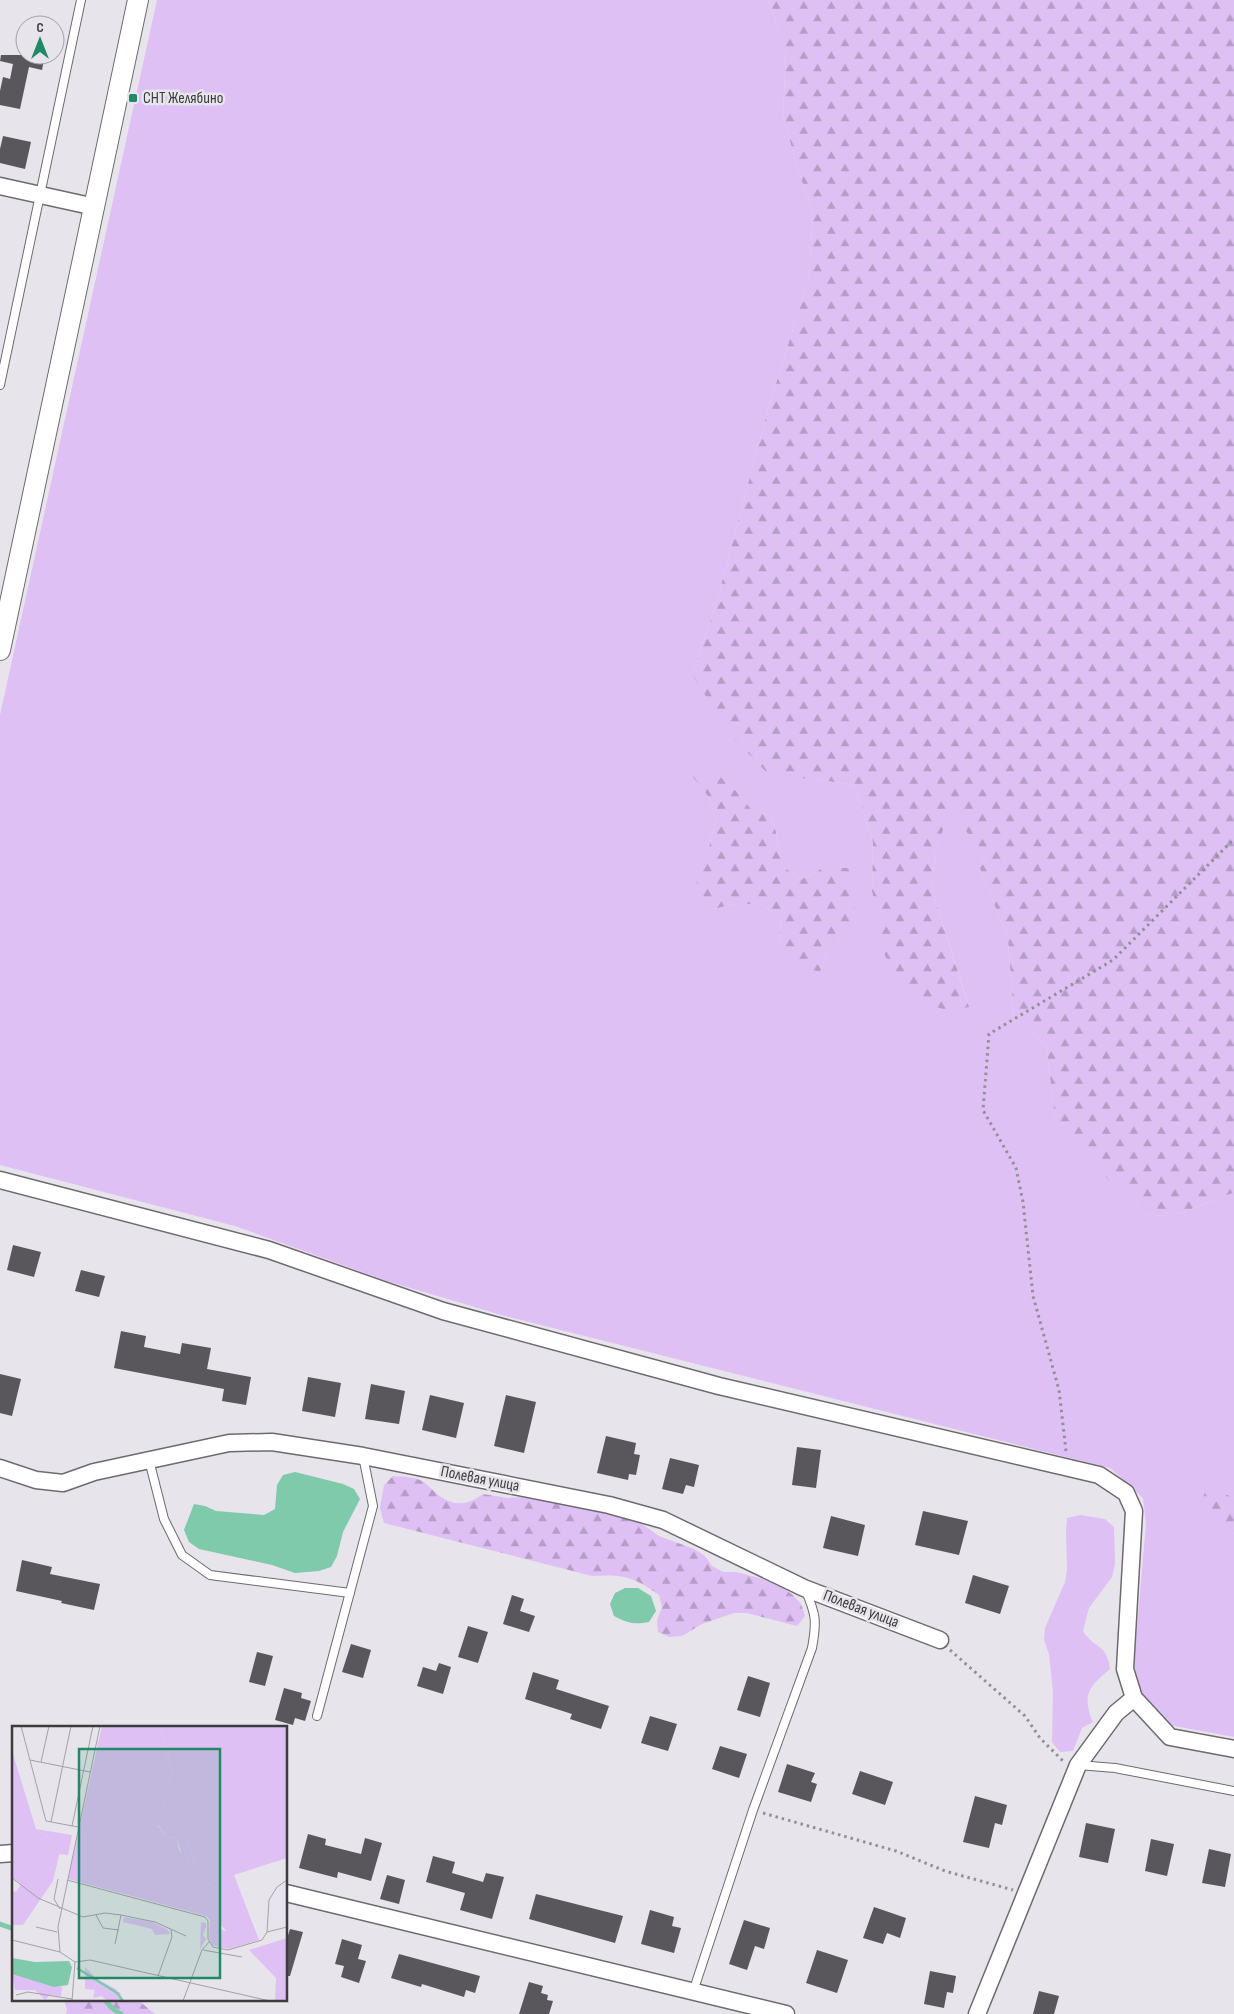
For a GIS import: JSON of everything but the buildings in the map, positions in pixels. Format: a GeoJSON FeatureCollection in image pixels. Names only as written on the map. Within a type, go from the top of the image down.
{"type":"FeatureCollection","features":[{"type":"Feature","properties":{"kind":"street"},"geometry":{"type":"LineString","coordinates":[[0,650],[138,0]]}},
{"type":"Feature","properties":{"kind":"street"},"geometry":{"type":"LineString","coordinates":[[0,186],[95,207]]}},
{"type":"Feature","properties":{"kind":"street"},"geometry":{"type":"LineString","coordinates":[[0,1180],[269,1250],[443,1311],[691,1378],[1100,1475],[1126,1493],[1134,1511],[1125,1669],[1134,1698],[1170,1737],[1234,1749]]}},
{"type":"Feature","properties":{"kind":"street","name":"Полевая улица"},"geometry":{"type":"LineString","coordinates":[[0,1468],[36,1480],[63,1483],[94,1472],[229,1443],[272,1442],[363,1456],[609,1505],[663,1520],[804,1588],[940,1640]]}},
{"type":"Feature","properties":{"kind":"street"},"geometry":{"type":"LineString","coordinates":[[977,2014],[1078,1765],[1116,1713],[1134,1698]]}},
{"type":"Feature","properties":{"kind":"street"},"geometry":{"type":"LineString","coordinates":[[288,1893],[786,2014]]}},
{"type":"Feature","properties":{"kind":"lane"},"geometry":{"type":"LineString","coordinates":[[0,385],[80,0]]}},
{"type":"Feature","properties":{"kind":"lane"},"geometry":{"type":"LineString","coordinates":[[317,1716],[373,1506],[363,1456]]}},
{"type":"Feature","properties":{"kind":"lane"},"geometry":{"type":"LineString","coordinates":[[149,1460],[164,1519],[182,1555],[210,1575],[350,1593]]}},
{"type":"Feature","properties":{"kind":"lane"},"geometry":{"type":"LineString","coordinates":[[693,1992],[753,1810],[812,1648],[816,1628],[815,1612],[804,1588]]}},
{"type":"Feature","properties":{"kind":"lane"},"geometry":{"type":"LineString","coordinates":[[1078,1765],[1115,1768],[1234,1791]]}},
{"type":"Feature","properties":{"kind":"path"},"geometry":{"type":"LineString","coordinates":[[1067,1457],[1059,1390],[1033,1296],[1023,1202],[1016,1168],[983,1110],[990,1034],[1113,960],[1234,839]]}},
{"type":"Feature","properties":{"kind":"path"},"geometry":{"type":"LineString","coordinates":[[940,1640],[1025,1716],[1040,1738],[1062,1762],[1078,1765]]}},
{"type":"Feature","properties":{"kind":"path"},"geometry":{"type":"LineString","coordinates":[[753,1810],[896,1851],[945,1872],[1026,1894]]}},
{"type":"Feature","properties":{"kind":"green space"},"geometry":{"type":"Polygon","coordinates":[[[157,0],[768,0],[786,49],[783,115],[797,167],[813,213],[809,278],[768,409],[716,604],[692,674],[813,779],[855,785],[873,842],[872,890],[969,1006],[932,889],[935,853],[951,806],[985,861],[980,868],[1008,939],[1014,1018],[1046,1045],[1055,1117],[1134,1187],[1139,1211],[1164,1216],[1176,1214],[1234,1193],[1234,1498],[1231,1497],[1215,1520],[1234,1534],[1234,1737],[1169,1725],[1141,1696],[1134,1663],[1146,1523],[1143,1498],[1110,1468],[505,1316],[387,1281],[235,1226],[0,1165],[0,715],[157,0]],[[736,791],[708,796],[716,819],[709,847],[695,865],[713,909],[736,904],[761,904],[781,918],[779,944],[820,972],[826,956],[844,935],[823,868],[800,880],[782,865],[773,817],[751,809],[736,791]]]}},
{"type":"Feature","properties":{"kind":"green space"},"geometry":{"type":"Polygon","coordinates":[[[768,0],[1234,0],[1234,1193],[1187,1211],[1164,1216],[1139,1211],[1134,1188],[1116,1189],[1055,1117],[1046,1045],[1014,1018],[1008,939],[980,868],[985,861],[951,807],[935,853],[932,889],[969,1007],[949,1011],[915,1000],[885,956],[872,890],[873,842],[855,785],[813,779],[770,776],[728,732],[692,674],[716,604],[768,409],[809,278],[813,213],[797,167],[783,115],[786,49],[768,0]]]}},
{"type":"Feature","properties":{"kind":"green space"},"geometry":{"type":"Polygon","coordinates":[[[718,775],[736,791],[751,809],[773,817],[782,865],[800,880],[823,868],[849,868],[855,892],[855,915],[844,935],[826,956],[820,972],[793,964],[779,944],[781,918],[761,904],[736,904],[713,909],[698,889],[694,865],[709,847],[716,819],[708,796],[692,776],[718,775]]]}},
{"type":"Feature","properties":{"kind":"green space"},"geometry":{"type":"Polygon","coordinates":[[[393,1476],[411,1477],[420,1480],[442,1498],[454,1503],[465,1503],[483,1494],[508,1498],[533,1496],[638,1521],[659,1536],[694,1549],[705,1556],[712,1566],[723,1572],[736,1572],[760,1578],[783,1588],[801,1604],[805,1616],[797,1626],[747,1613],[734,1613],[702,1624],[682,1636],[669,1637],[658,1632],[657,1620],[662,1607],[659,1595],[635,1580],[612,1575],[592,1576],[384,1523],[380,1508],[384,1485],[393,1476]]]}},
{"type":"Feature","properties":{"kind":"green space"},"geometry":{"type":"Polygon","coordinates":[[[1207,1486],[1234,1498],[1234,1534],[1219,1523],[1208,1510],[1203,1498],[1207,1486]]]}},
{"type":"Feature","properties":{"kind":"green space"},"geometry":{"type":"Polygon","coordinates":[[[1080,1515],[1105,1519],[1114,1527],[1115,1564],[1112,1577],[1089,1608],[1083,1631],[1106,1655],[1110,1669],[1093,1685],[1088,1694],[1088,1706],[1093,1722],[1082,1728],[1073,1751],[1060,1752],[1052,1742],[1053,1691],[1049,1654],[1044,1640],[1045,1628],[1065,1582],[1067,1569],[1067,1518],[1080,1515]]]}},
{"type":"Feature","properties":{"kind":"green space"},"geometry":{"type":"Polygon","coordinates":[[[65,2002],[140,2002],[155,2014],[66,2014],[65,2002]]]}},
{"type":"Feature","properties":{"kind":"shaded area"},"geometry":{"type":"Polygon","coordinates":[[[295,1472],[343,1484],[354,1489],[360,1499],[343,1532],[337,1556],[331,1567],[319,1571],[295,1573],[272,1565],[199,1549],[189,1542],[184,1530],[194,1504],[216,1511],[264,1515],[275,1509],[277,1485],[283,1475],[295,1472]]]}},
{"type":"Feature","properties":{"kind":"shaded area"},"geometry":{"type":"Polygon","coordinates":[[[625,1588],[638,1588],[651,1596],[656,1611],[649,1622],[631,1623],[614,1616],[610,1604],[615,1593],[625,1588]]]}},
{"type":"Feature","properties":{"kind":"waterway"},"geometry":{"type":"LineString","coordinates":[[0,1924],[12,1928]]}},
{"type":"Feature","properties":{"kind":"waterway"},"geometry":{"type":"LineString","coordinates":[[107,2002],[121,2014]]}},
{"type":"Feature","properties":{"kind":"place","name":"СНТ Желябино"},"geometry":{"type":"Point","coordinates":[133,98]}}]}
